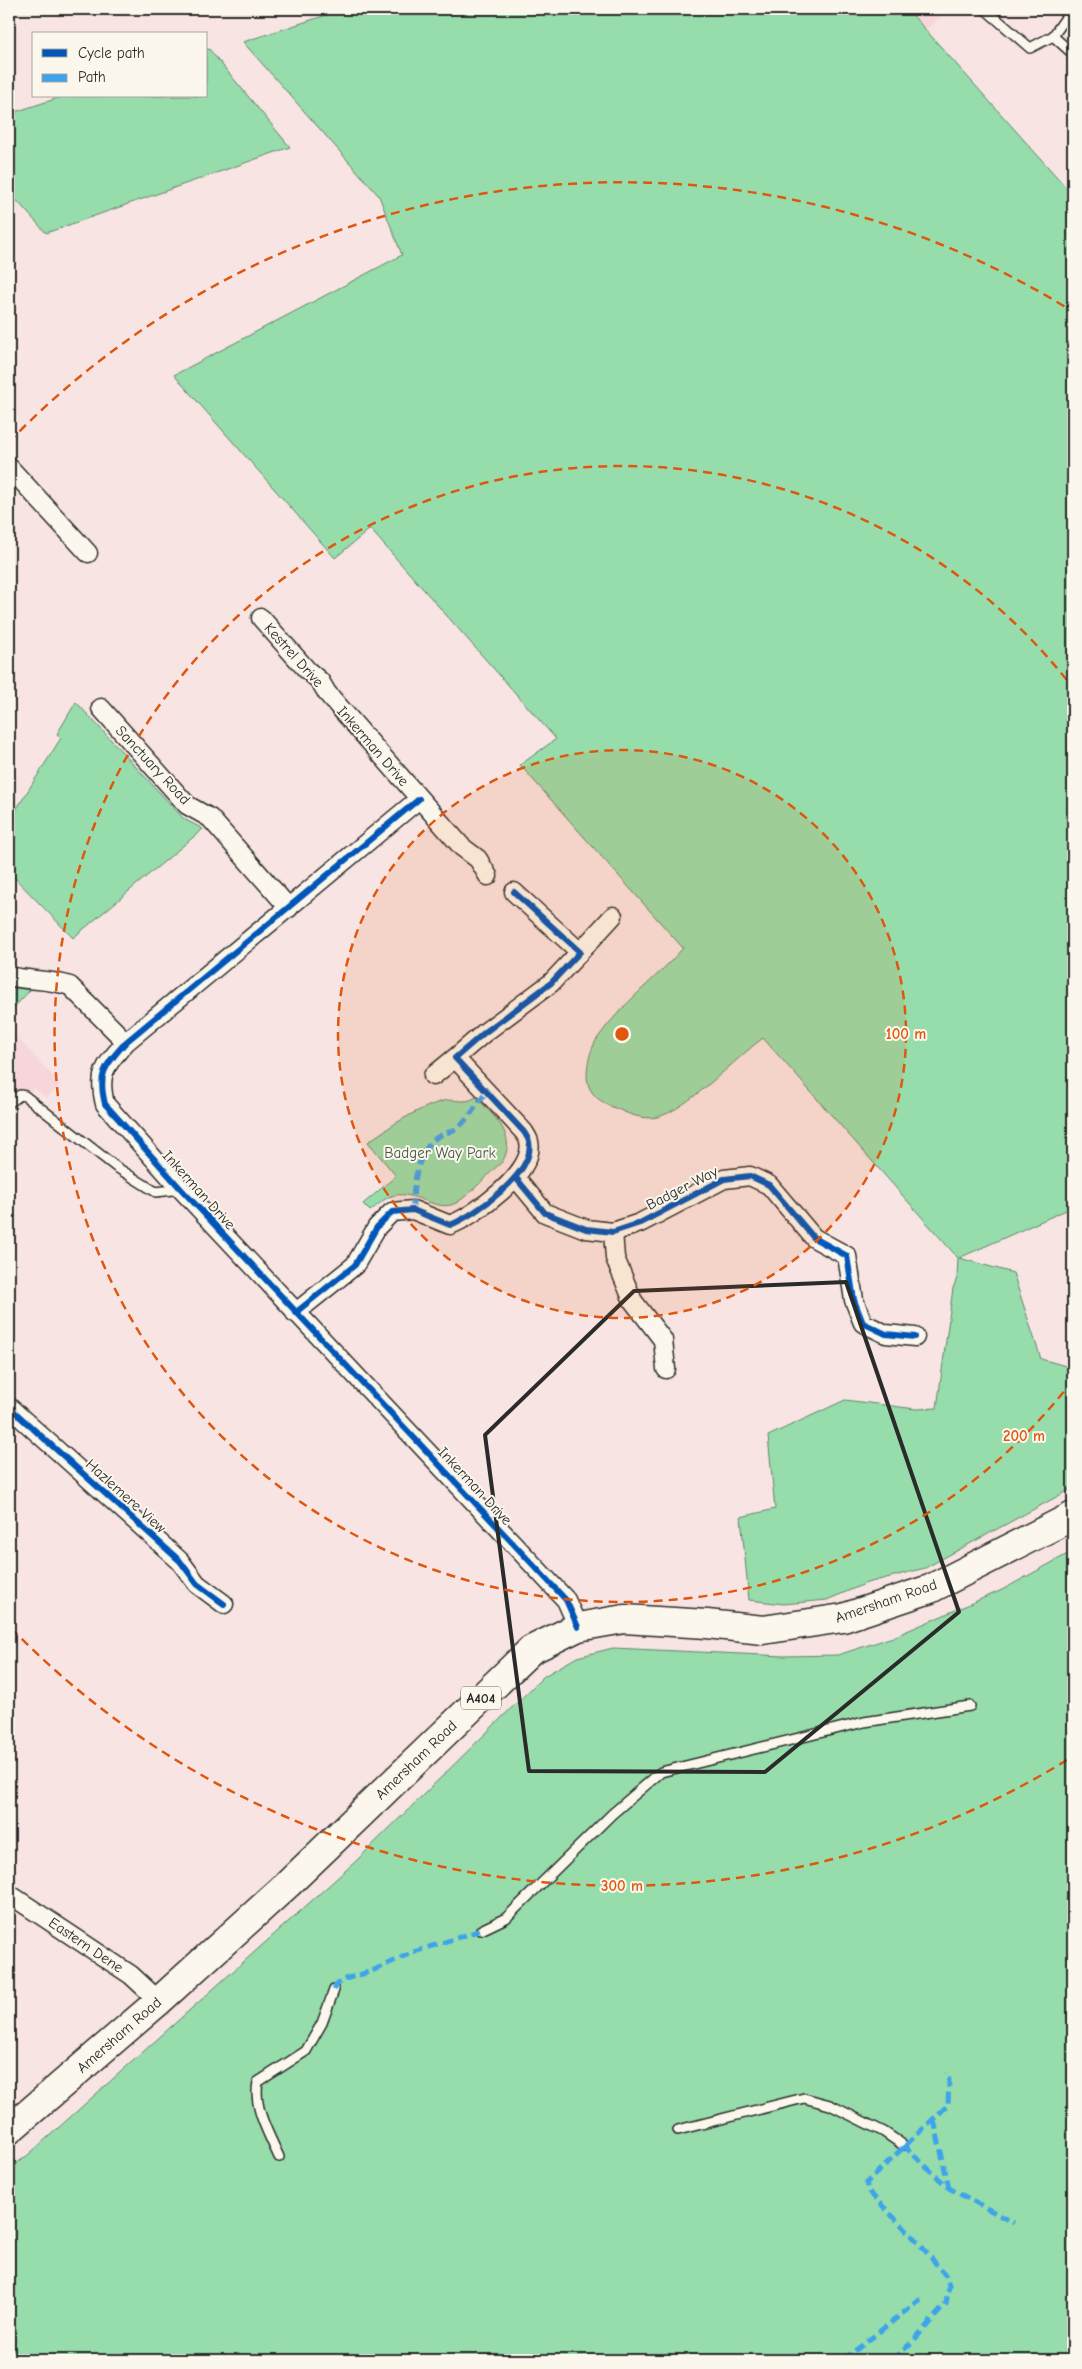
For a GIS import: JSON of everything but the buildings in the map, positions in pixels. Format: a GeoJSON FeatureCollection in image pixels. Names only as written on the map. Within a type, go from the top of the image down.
{"type":"FeatureCollection","features":[{"type":"Feature","properties":{"kind":"main road","name":"Amersham Road"},"geometry":{"type":"LineString","coordinates":[[9,2130],[158,2001],[288,1884],[531,1650],[578,1626],[624,1619],[707,1624],[763,1630],[843,1618],[930,1589],[1073,1516]]}},
{"type":"Feature","properties":{"kind":"street"},"geometry":{"type":"LineString","coordinates":[[9,467],[88,553]]}},
{"type":"Feature","properties":{"kind":"street","name":"Kestrel Drive"},"geometry":{"type":"LineString","coordinates":[[261,618],[307,670],[320,680],[327,693]]}},
{"type":"Feature","properties":{"kind":"street","name":"Inkerman Drive"},"geometry":{"type":"LineString","coordinates":[[327,693],[462,847],[478,859],[488,876]]}},
{"type":"Feature","properties":{"kind":"street","name":"Sanctuary Road"},"geometry":{"type":"LineString","coordinates":[[101,708],[188,805],[210,818],[289,908]]}},
{"type":"Feature","properties":{"kind":"street","name":"Inkerman Drive"},"geometry":{"type":"LineString","coordinates":[[419,799],[126,1042],[104,1067],[100,1086],[105,1104],[181,1189],[566,1600],[578,1626]]}},
{"type":"Feature","properties":{"kind":"street"},"geometry":{"type":"LineString","coordinates":[[514,892],[580,952]]}},
{"type":"Feature","properties":{"kind":"street"},"geometry":{"type":"LineString","coordinates":[[433,1076],[484,1033],[551,984],[613,916]]}},
{"type":"Feature","properties":{"kind":"street"},"geometry":{"type":"LineString","coordinates":[[9,976],[24,980],[60,982],[70,986],[126,1042]]}},
{"type":"Feature","properties":{"kind":"street"},"geometry":{"type":"LineString","coordinates":[[296,1313],[355,1265],[377,1227],[392,1212],[413,1210],[450,1225],[465,1219],[516,1178],[528,1159],[529,1142],[524,1132],[455,1058]]}},
{"type":"Feature","properties":{"kind":"street","name":"Badger Way"},"geometry":{"type":"LineString","coordinates":[[516,1178],[545,1213],[586,1229],[613,1232],[640,1223],[724,1179],[750,1176],[769,1185],[814,1238],[847,1256],[854,1300],[864,1323],[886,1334],[915,1337]]}},
{"type":"Feature","properties":{"kind":"street"},"geometry":{"type":"LineString","coordinates":[[613,1232],[615,1258],[633,1301],[663,1340],[666,1369]]}},
{"type":"Feature","properties":{"kind":"street","name":"Hazlemere View"},"geometry":{"type":"LineString","coordinates":[[9,1407],[180,1562],[197,1584],[224,1604]]}},
{"type":"Feature","properties":{"kind":"street","name":"Eastern Dene"},"geometry":{"type":"LineString","coordinates":[[9,1894],[131,1975],[158,2001]]}},
{"type":"Feature","properties":{"kind":"lane"},"geometry":{"type":"LineString","coordinates":[[985,9],[1030,48],[1053,36],[1072,9]]}},
{"type":"Feature","properties":{"kind":"lane"},"geometry":{"type":"LineString","coordinates":[[1053,36],[1073,54]]}},
{"type":"Feature","properties":{"kind":"lane"},"geometry":{"type":"LineString","coordinates":[[9,1103],[20,1095],[25,1096],[116,1167],[156,1192],[181,1189]]}},
{"type":"Feature","properties":{"kind":"lane"},"geometry":{"type":"LineString","coordinates":[[480,1930],[506,1918],[612,1814],[661,1772],[864,1722],[970,1706]]}},
{"type":"Feature","properties":{"kind":"lane"},"geometry":{"type":"LineString","coordinates":[[279,2157],[260,2113],[257,2093],[258,2082],[306,2051],[322,2023],[334,1990]]}},
{"type":"Feature","properties":{"kind":"lane"},"geometry":{"type":"LineString","coordinates":[[678,2130],[804,2098],[814,2099],[838,2109],[884,2132],[903,2145]]}},
{"type":"Feature","properties":{"kind":"highlighted area"},"geometry":{"type":"Polygon","coordinates":[[[846,1282],[959,1612],[765,1772],[529,1771],[485,1435],[634,1291],[846,1282]]]}},
{"type":"Feature","properties":{"kind":"shaded area"},"geometry":{"type":"Polygon","coordinates":[[[907,9],[950,9],[926,30],[907,9]]]}},
{"type":"Feature","properties":{"kind":"shaded area"},"geometry":{"type":"Polygon","coordinates":[[[9,1029],[61,1085],[46,1098],[34,1088],[9,1114],[9,1029]]]}},
{"type":"Feature","properties":{"kind":"green space"},"geometry":{"type":"Polygon","coordinates":[[[345,9],[907,9],[1073,195],[1073,1207],[959,1258],[1013,1273],[1041,1359],[1073,1368],[1073,1488],[925,1568],[867,1583],[827,1600],[784,1604],[749,1600],[741,1517],[775,1509],[768,1436],[845,1400],[916,1409],[937,1408],[953,1288],[957,1278],[958,1258],[763,1038],[682,1105],[669,1113],[657,1117],[628,1114],[605,1103],[592,1092],[587,1080],[587,1073],[591,1051],[597,1039],[617,1014],[683,948],[520,765],[556,739],[370,529],[335,558],[174,375],[402,255],[379,196],[243,42],[345,9]]]}},
{"type":"Feature","properties":{"kind":"green space"},"geometry":{"type":"Polygon","coordinates":[[[208,49],[290,147],[46,233],[9,192],[9,114],[58,98],[208,98],[208,49]]]}},
{"type":"Feature","properties":{"kind":"green space"},"geometry":{"type":"Polygon","coordinates":[[[76,702],[184,819],[203,829],[73,938],[9,872],[9,821],[61,738],[57,734],[76,702]]]}},
{"type":"Feature","properties":{"kind":"green space"},"geometry":{"type":"Polygon","coordinates":[[[9,987],[30,990],[9,1013],[9,987]]]}},
{"type":"Feature","properties":{"kind":"green space","name":"Badger Way Park"},"geometry":{"type":"Polygon","coordinates":[[[476,1097],[496,1118],[505,1134],[507,1143],[502,1162],[456,1203],[440,1205],[407,1195],[398,1195],[386,1198],[370,1211],[363,1204],[396,1176],[368,1142],[394,1124],[433,1104],[447,1100],[468,1101],[476,1097]]]}},
{"type":"Feature","properties":{"kind":"green space"},"geometry":{"type":"Polygon","coordinates":[[[1073,1551],[1073,2360],[9,2360],[9,2169],[28,2155],[355,1862],[544,1676],[577,1657],[613,1648],[784,1656],[838,1655],[893,1637],[1002,1590],[1073,1551]]]}},
{"type":"Feature","properties":{"kind":"marked path"},"geometry":{"type":"LineString","coordinates":[[413,1210],[417,1171],[424,1152],[436,1138],[460,1126],[486,1092]]}},
{"type":"Feature","properties":{"kind":"marked path"},"geometry":{"type":"LineString","coordinates":[[334,1990],[336,1985],[345,1979],[372,1971],[411,1953],[481,1930]]}},
{"type":"Feature","properties":{"kind":"marked path"},"geometry":{"type":"LineString","coordinates":[[893,2360],[914,2340],[946,2304],[949,2285],[946,2276],[918,2242],[869,2192],[866,2183],[948,2105],[949,2080],[946,2073]]}},
{"type":"Feature","properties":{"kind":"marked path"},"geometry":{"type":"LineString","coordinates":[[934,2120],[949,2188]]}},
{"type":"Feature","properties":{"kind":"marked path"},"geometry":{"type":"LineString","coordinates":[[903,2145],[949,2188],[1014,2223]]}},
{"type":"Feature","properties":{"kind":"marked path"},"geometry":{"type":"LineString","coordinates":[[843,2360],[921,2299]]}},
{"type":"Feature","properties":{"kind":"cycle path"},"geometry":{"type":"LineString","coordinates":[[419,799],[126,1042],[108,1063],[105,1070],[102,1084],[105,1104],[181,1189],[566,1600],[578,1627]]}},
{"type":"Feature","properties":{"kind":"cycle path"},"geometry":{"type":"LineString","coordinates":[[295,1313],[355,1265],[377,1227],[392,1212],[413,1210],[450,1225],[487,1203],[513,1179],[523,1166],[529,1154],[528,1138],[455,1058],[484,1033],[551,983],[580,952],[514,892]]}},
{"type":"Feature","properties":{"kind":"cycle path"},"geometry":{"type":"LineString","coordinates":[[516,1178],[545,1213],[586,1229],[613,1232],[640,1223],[724,1179],[750,1176],[769,1185],[814,1238],[847,1256],[854,1300],[863,1323],[886,1334],[915,1337]]}},
{"type":"Feature","properties":{"kind":"cycle path"},"geometry":{"type":"LineString","coordinates":[[9,1407],[180,1561],[197,1584],[224,1604]]}}]}
